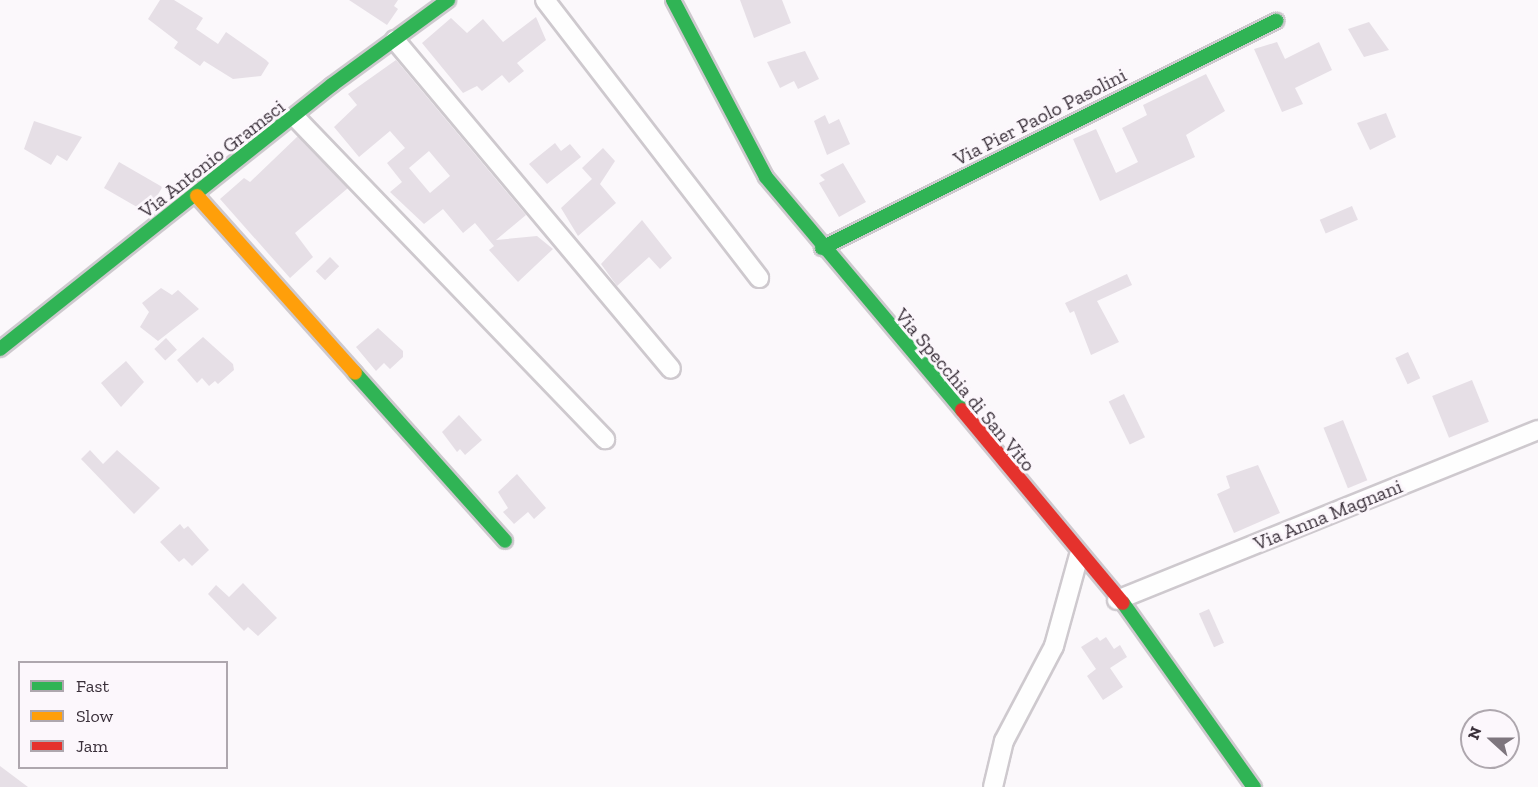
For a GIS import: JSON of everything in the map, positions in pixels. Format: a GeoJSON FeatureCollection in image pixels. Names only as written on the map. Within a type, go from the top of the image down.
{"type":"FeatureCollection","features":[{"type":"Feature","properties":{"kind":"street","name":"Via Antonio Gramsci"},"geometry":{"type":"LineString","coordinates":[[0,349],[296,118],[332,85],[448,0]]}},
{"type":"Feature","properties":{"kind":"street"},"geometry":{"type":"LineString","coordinates":[[545,0],[759,278]]}},
{"type":"Feature","properties":{"kind":"street","name":"Via Specchia di San Vito"},"geometry":{"type":"LineString","coordinates":[[673,0],[766,177],[822,249],[1117,600],[1142,625],[1254,787]]}},
{"type":"Feature","properties":{"kind":"street","name":"Via Pier Paolo Pasolini"},"geometry":{"type":"LineString","coordinates":[[822,249],[1276,21]]}},
{"type":"Feature","properties":{"kind":"street"},"geometry":{"type":"LineString","coordinates":[[395,40],[671,369]]}},
{"type":"Feature","properties":{"kind":"street"},"geometry":{"type":"LineString","coordinates":[[296,118],[604,439]]}},
{"type":"Feature","properties":{"kind":"street"},"geometry":{"type":"LineString","coordinates":[[197,196],[506,541]]}},
{"type":"Feature","properties":{"kind":"street","name":"Via Anna Magnani"},"geometry":{"type":"LineString","coordinates":[[1117,600],[1538,430]]}},
{"type":"Feature","properties":{"kind":"street"},"geometry":{"type":"LineString","coordinates":[[993,787],[1004,741],[1054,646],[1079,555]]}},
{"type":"Feature","properties":{"kind":"building"},"geometry":{"type":"Polygon","coordinates":[[[160,0],[174,0],[203,18],[196,29],[218,44],[226,32],[266,60],[269,63],[261,76],[233,79],[204,61],[200,66],[174,48],[178,42],[148,19],[160,0]]]}},
{"type":"Feature","properties":{"kind":"building"},"geometry":{"type":"Polygon","coordinates":[[[349,0],[398,0],[394,6],[398,9],[387,25],[349,0]]]}},
{"type":"Feature","properties":{"kind":"building"},"geometry":{"type":"Polygon","coordinates":[[[740,0],[782,0],[791,23],[754,38],[740,0]]]}},
{"type":"Feature","properties":{"kind":"building"},"geometry":{"type":"Polygon","coordinates":[[[536,17],[546,40],[517,63],[524,71],[509,83],[502,75],[482,91],[477,86],[463,93],[422,43],[451,18],[467,33],[483,19],[503,42],[536,17]]]}},
{"type":"Feature","properties":{"kind":"building"},"geometry":{"type":"Polygon","coordinates":[[[1369,22],[1389,50],[1364,57],[1348,29],[1369,22]]]}},
{"type":"Feature","properties":{"kind":"building"},"geometry":{"type":"Polygon","coordinates":[[[1277,42],[1285,59],[1319,42],[1332,70],[1295,88],[1303,104],[1282,112],[1254,49],[1277,42]]]}},
{"type":"Feature","properties":{"kind":"building"},"geometry":{"type":"Polygon","coordinates":[[[805,51],[819,79],[798,89],[794,81],[780,88],[767,62],[805,51]]]}},
{"type":"Feature","properties":{"kind":"building"},"geometry":{"type":"Polygon","coordinates":[[[396,60],[526,215],[496,240],[537,236],[553,249],[518,282],[489,250],[494,246],[475,223],[463,233],[443,209],[424,224],[390,192],[402,182],[387,163],[405,148],[390,131],[359,157],[334,127],[357,105],[348,94],[396,60]],[[429,151],[409,168],[430,193],[450,176],[429,151]]]}},
{"type":"Feature","properties":{"kind":"building"},"geometry":{"type":"Polygon","coordinates":[[[1206,74],[1225,111],[1186,135],[1195,157],[1100,201],[1073,139],[1096,129],[1116,173],[1138,162],[1122,128],[1147,115],[1143,105],[1206,74]]]}},
{"type":"Feature","properties":{"kind":"building"},"geometry":{"type":"Polygon","coordinates":[[[1386,113],[1396,137],[1370,150],[1357,123],[1386,113]]]}},
{"type":"Feature","properties":{"kind":"building"},"geometry":{"type":"Polygon","coordinates":[[[825,115],[829,124],[839,119],[850,144],[827,155],[814,121],[825,115]]]}},
{"type":"Feature","properties":{"kind":"building"},"geometry":{"type":"Polygon","coordinates":[[[34,121],[82,137],[67,161],[57,155],[51,165],[24,149],[34,121]]]}},
{"type":"Feature","properties":{"kind":"building"},"geometry":{"type":"Polygon","coordinates":[[[298,136],[348,188],[295,233],[313,257],[290,278],[220,199],[244,178],[250,182],[298,136]]]}},
{"type":"Feature","properties":{"kind":"building"},"geometry":{"type":"Polygon","coordinates":[[[555,143],[561,151],[570,144],[581,157],[547,184],[529,164],[555,143]]]}},
{"type":"Feature","properties":{"kind":"building"},"geometry":{"type":"Polygon","coordinates":[[[603,148],[615,161],[600,184],[616,203],[578,236],[561,208],[592,179],[582,168],[603,148]]]}},
{"type":"Feature","properties":{"kind":"building"},"geometry":{"type":"Polygon","coordinates":[[[119,162],[162,187],[147,213],[104,188],[119,162]]]}},
{"type":"Feature","properties":{"kind":"building"},"geometry":{"type":"Polygon","coordinates":[[[843,163],[866,202],[839,217],[819,183],[825,180],[820,175],[843,163]]]}},
{"type":"Feature","properties":{"kind":"building"},"geometry":{"type":"Polygon","coordinates":[[[1352,206],[1358,220],[1326,233],[1320,220],[1352,206]]]}},
{"type":"Feature","properties":{"kind":"building"},"geometry":{"type":"Polygon","coordinates":[[[642,220],[672,258],[660,269],[649,257],[617,286],[601,264],[642,220]]]}},
{"type":"Feature","properties":{"kind":"building"},"geometry":{"type":"Polygon","coordinates":[[[330,257],[339,266],[325,280],[316,271],[330,257]]]}},
{"type":"Feature","properties":{"kind":"building"},"geometry":{"type":"Polygon","coordinates":[[[1127,274],[1132,285],[1097,301],[1119,342],[1091,355],[1074,311],[1070,313],[1065,303],[1127,274]]]}},
{"type":"Feature","properties":{"kind":"building"},"geometry":{"type":"Polygon","coordinates":[[[161,288],[172,295],[178,290],[199,309],[158,341],[140,327],[149,312],[142,303],[161,288]]]}},
{"type":"Feature","properties":{"kind":"building"},"geometry":{"type":"Polygon","coordinates":[[[378,328],[403,351],[403,357],[390,369],[384,363],[376,371],[356,347],[378,328]]]}},
{"type":"Feature","properties":{"kind":"building"},"geometry":{"type":"Polygon","coordinates":[[[203,337],[233,364],[234,370],[218,384],[215,381],[209,386],[202,378],[197,383],[177,360],[203,337]]]}},
{"type":"Feature","properties":{"kind":"building"},"geometry":{"type":"Polygon","coordinates":[[[166,338],[177,350],[165,361],[154,349],[166,338]]]}},
{"type":"Feature","properties":{"kind":"building"},"geometry":{"type":"Polygon","coordinates":[[[1408,352],[1420,378],[1408,384],[1395,358],[1408,352]]]}},
{"type":"Feature","properties":{"kind":"building"},"geometry":{"type":"Polygon","coordinates":[[[126,361],[144,382],[121,407],[101,383],[126,361]]]}},
{"type":"Feature","properties":{"kind":"building"},"geometry":{"type":"Polygon","coordinates":[[[1472,380],[1489,422],[1449,438],[1432,396],[1472,380]]]}},
{"type":"Feature","properties":{"kind":"building"},"geometry":{"type":"Polygon","coordinates":[[[1124,394],[1145,437],[1130,445],[1109,401],[1124,394]]]}},
{"type":"Feature","properties":{"kind":"building"},"geometry":{"type":"Polygon","coordinates":[[[459,415],[482,440],[465,455],[460,449],[457,452],[442,432],[459,415]]]}},
{"type":"Feature","properties":{"kind":"building"},"geometry":{"type":"Polygon","coordinates":[[[1343,420],[1367,480],[1348,488],[1324,428],[1343,420]]]}},
{"type":"Feature","properties":{"kind":"building"},"geometry":{"type":"Polygon","coordinates":[[[90,450],[103,464],[117,450],[160,488],[134,514],[81,459],[90,450]]]}},
{"type":"Feature","properties":{"kind":"building"},"geometry":{"type":"Polygon","coordinates":[[[1258,465],[1280,513],[1234,533],[1217,494],[1230,488],[1226,476],[1258,465]]]}},
{"type":"Feature","properties":{"kind":"building"},"geometry":{"type":"Polygon","coordinates":[[[517,474],[546,508],[534,519],[528,512],[514,524],[503,512],[508,508],[498,492],[517,474]]]}},
{"type":"Feature","properties":{"kind":"building"},"geometry":{"type":"Polygon","coordinates":[[[180,524],[184,529],[188,526],[209,550],[192,566],[184,558],[179,562],[160,542],[180,524]]]}},
{"type":"Feature","properties":{"kind":"building"},"geometry":{"type":"Polygon","coordinates":[[[243,583],[277,618],[258,636],[248,627],[244,631],[208,594],[216,585],[229,597],[243,583]]]}},
{"type":"Feature","properties":{"kind":"building"},"geometry":{"type":"Polygon","coordinates":[[[1209,609],[1224,643],[1214,647],[1199,613],[1209,609]]]}},
{"type":"Feature","properties":{"kind":"building"},"geometry":{"type":"Polygon","coordinates":[[[1097,637],[1100,641],[1106,637],[1114,649],[1120,645],[1127,657],[1110,668],[1123,687],[1103,700],[1087,676],[1096,669],[1081,647],[1097,637]]]}},
{"type":"Feature","properties":{"kind":"building"},"geometry":{"type":"Polygon","coordinates":[[[0,766],[28,787],[0,787],[0,766]]]}},
{"type":"Feature","properties":{"kind":"traffic: fast"},"geometry":{"type":"LineString","coordinates":[[0,349],[332,85],[448,0]]}},
{"type":"Feature","properties":{"kind":"traffic: fast"},"geometry":{"type":"LineString","coordinates":[[673,0],[766,177],[962,410]]}},
{"type":"Feature","properties":{"kind":"traffic: fast"},"geometry":{"type":"LineString","coordinates":[[822,248],[1276,21]]}},
{"type":"Feature","properties":{"kind":"traffic: fast"},"geometry":{"type":"LineString","coordinates":[[355,373],[505,541]]}},
{"type":"Feature","properties":{"kind":"traffic: fast"},"geometry":{"type":"LineString","coordinates":[[1123,603],[1254,787]]}},
{"type":"Feature","properties":{"kind":"traffic: slow"},"geometry":{"type":"LineString","coordinates":[[197,196],[355,373]]}},
{"type":"Feature","properties":{"kind":"traffic: jam"},"geometry":{"type":"LineString","coordinates":[[962,410],[1123,603]]}}]}
